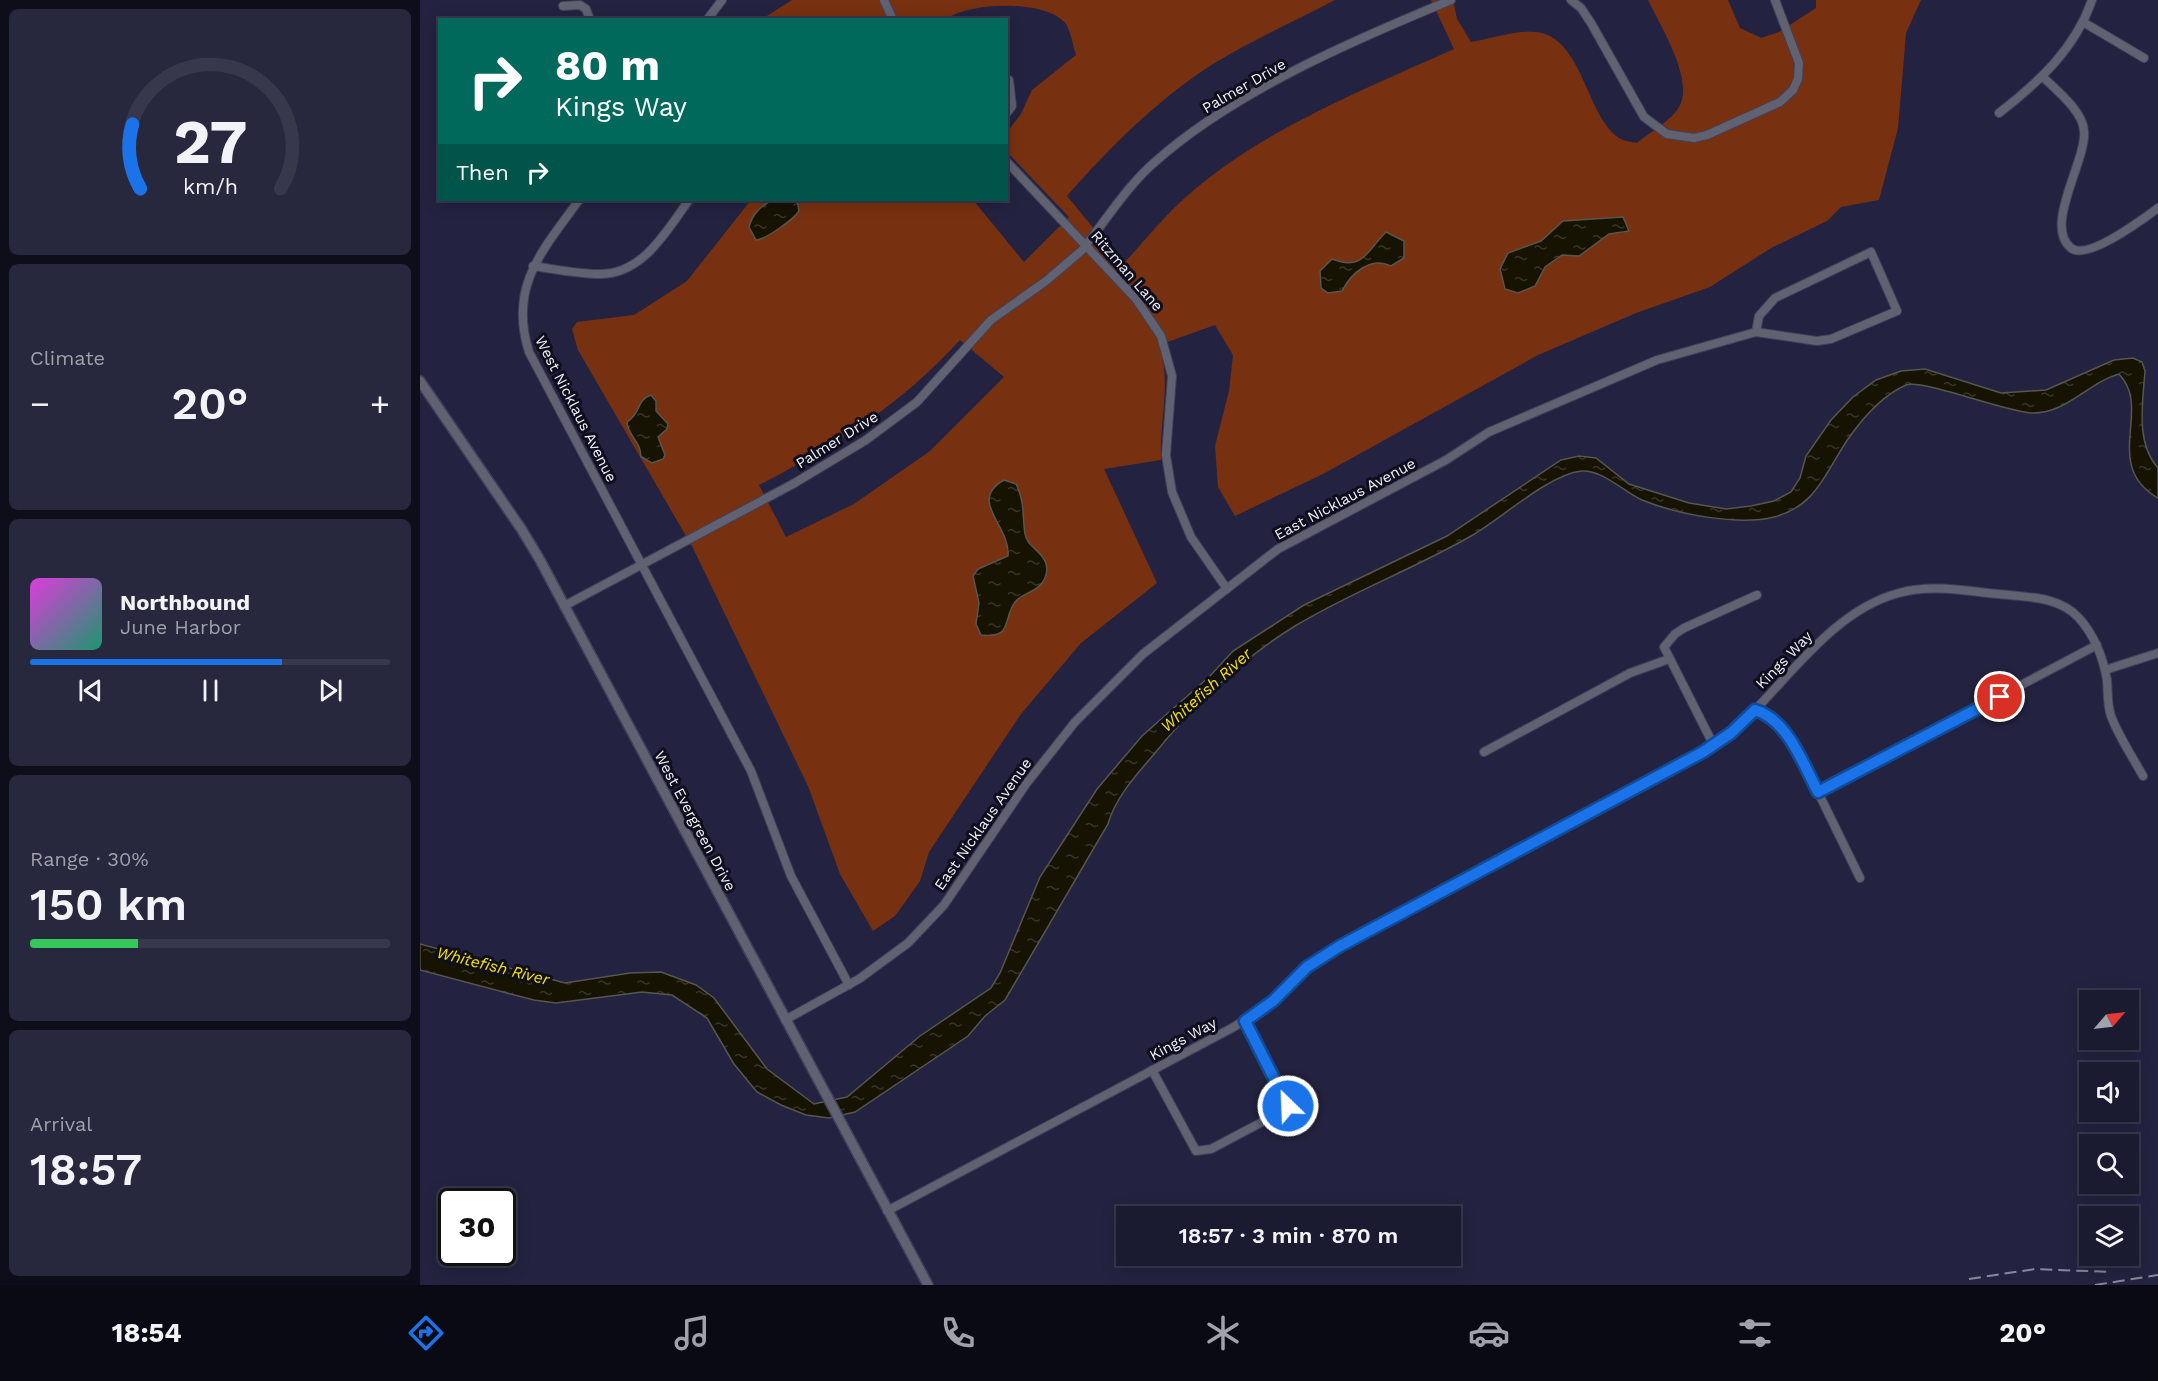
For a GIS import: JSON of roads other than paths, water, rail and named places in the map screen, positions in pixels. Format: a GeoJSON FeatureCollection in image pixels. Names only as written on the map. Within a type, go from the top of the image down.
{"type":"FeatureCollection","features":[{"type":"Feature","properties":{"kind":"street"},"geometry":{"type":"LineString","coordinates":[[708,18],[722,0]]}},
{"type":"Feature","properties":{"kind":"street"},"geometry":{"type":"LineString","coordinates":[[884,0],[892,18]]}},
{"type":"Feature","properties":{"kind":"street","name":"Palmer Drive"},"geometry":{"type":"LineString","coordinates":[[564,606],[794,484],[892,421],[932,387],[991,320],[1046,281],[1087,245],[1138,178],[1193,132],[1245,99],[1327,55],[1451,0]]}},
{"type":"Feature","properties":{"kind":"street"},"geometry":{"type":"LineString","coordinates":[[1571,0],[1581,8],[1639,111],[1654,127],[1667,134],[1688,138],[1707,135],[1780,102],[1796,85],[1800,69],[1798,58],[1775,0]]}},
{"type":"Feature","properties":{"kind":"street"},"geometry":{"type":"LineString","coordinates":[[1999,113],[2043,76],[2064,52],[2083,22],[2092,0]]}},
{"type":"Feature","properties":{"kind":"street"},"geometry":{"type":"LineString","coordinates":[[563,6],[580,5],[586,9],[589,18]]}},
{"type":"Feature","properties":{"kind":"street"},"geometry":{"type":"LineString","coordinates":[[2083,22],[2144,58]]}},
{"type":"Feature","properties":{"kind":"street"},"geometry":{"type":"LineString","coordinates":[[2043,76],[2078,116],[2084,131],[2062,218],[2064,241],[2072,249],[2082,253],[2096,248],[2158,208]]}},
{"type":"Feature","properties":{"kind":"street"},"geometry":{"type":"LineString","coordinates":[[1008,111],[1012,106],[1009,80]]}},
{"type":"Feature","properties":{"kind":"street","name":"Ritzman Lane"},"geometry":{"type":"LineString","coordinates":[[1008,162],[1136,299],[1161,336],[1172,376],[1166,455],[1172,492],[1191,537],[1227,589]]}},
{"type":"Feature","properties":{"kind":"street","name":"West Nicklaus Avenue"},"geometry":{"type":"LineString","coordinates":[[578,201],[533,266],[525,285],[522,308],[524,337],[529,352],[643,565]]}},
{"type":"Feature","properties":{"kind":"street"},"geometry":{"type":"LineString","coordinates":[[533,266],[597,274],[626,268],[652,249],[688,201]]}},
{"type":"Feature","properties":{"kind":"street","name":"East Nicklaus Avenue"},"geometry":{"type":"LineString","coordinates":[[785,1020],[849,985],[888,960],[937,913],[1026,784],[1075,722],[1143,654],[1296,538],[1446,460],[1489,432],[1657,360],[1756,332],[1817,341],[1832,339],[1897,311],[1871,252],[1775,298],[1759,316],[1756,332]]}},
{"type":"Feature","properties":{"kind":"street","name":"West Evergreen Drive"},"geometry":{"type":"LineString","coordinates":[[420,381],[522,530],[928,1285]]}},
{"type":"Feature","properties":{"kind":"street"},"geometry":{"type":"LineString","coordinates":[[643,565],[751,771],[791,876],[849,985]]}},
{"type":"Feature","properties":{"kind":"street","name":"Kings Way"},"geometry":{"type":"LineString","coordinates":[[887,1211],[1245,1021],[1273,1001],[1307,967],[1340,946],[1633,790],[1713,744],[1731,733],[1793,668],[1832,632],[1873,603],[1910,590],[1964,591],[2055,602],[2075,614],[2097,645],[2104,670],[2110,714],[2143,776]]}},
{"type":"Feature","properties":{"kind":"street"},"geometry":{"type":"LineString","coordinates":[[1713,744],[1665,647],[1676,634],[1757,595]]}},
{"type":"Feature","properties":{"kind":"street"},"geometry":{"type":"LineString","coordinates":[[1818,792],[2097,645]]}},
{"type":"Feature","properties":{"kind":"street"},"geometry":{"type":"LineString","coordinates":[[2104,670],[2158,653]]}},
{"type":"Feature","properties":{"kind":"street"},"geometry":{"type":"LineString","coordinates":[[1484,752],[1630,673],[1669,659]]}},
{"type":"Feature","properties":{"kind":"street"},"geometry":{"type":"LineString","coordinates":[[1755,710],[1768,714],[1779,724],[1818,792],[1860,878]]}},
{"type":"Feature","properties":{"kind":"street"},"geometry":{"type":"LineString","coordinates":[[1152,1070],[1196,1151],[1212,1149],[1285,1110],[1288,1106],[1287,1099],[1245,1021]]}},
{"type":"Feature","properties":{"kind":"water"},"geometry":{"type":"Polygon","coordinates":[[[770,201],[797,201],[799,211],[766,237],[756,240],[749,227],[764,205],[770,201]]]}},
{"type":"Feature","properties":{"kind":"water"},"geometry":{"type":"Polygon","coordinates":[[[1623,217],[1629,231],[1609,234],[1579,256],[1562,255],[1545,267],[1535,286],[1518,293],[1505,289],[1500,269],[1508,253],[1541,241],[1563,221],[1623,217]]]}},
{"type":"Feature","properties":{"kind":"water"},"geometry":{"type":"Polygon","coordinates":[[[1386,232],[1404,241],[1404,258],[1391,266],[1376,263],[1362,268],[1342,291],[1328,293],[1321,288],[1320,271],[1332,259],[1351,263],[1363,258],[1386,232]]]}},
{"type":"Feature","properties":{"kind":"water","name":"Whitefish River"},"geometry":{"type":"Polygon","coordinates":[[[2133,358],[2142,362],[2145,371],[2142,408],[2143,434],[2146,447],[2158,468],[2158,498],[2141,485],[2133,470],[2130,453],[2131,404],[2128,388],[2119,374],[2056,408],[2031,413],[1915,384],[1906,385],[1881,401],[1866,416],[1848,439],[1811,496],[1789,512],[1774,517],[1743,520],[1689,514],[1642,500],[1605,477],[1589,471],[1568,474],[1554,480],[1471,536],[1295,626],[1256,653],[1203,700],[1134,778],[1121,796],[1108,824],[1005,1000],[985,1016],[968,1036],[855,1112],[829,1118],[806,1115],[757,1092],[734,1064],[707,1018],[672,995],[642,992],[556,1003],[534,1000],[420,970],[420,944],[565,983],[630,973],[661,972],[696,985],[714,998],[767,1069],[814,1104],[847,1097],[920,1036],[991,988],[1000,973],[1040,877],[1097,789],[1142,736],[1210,676],[1233,651],[1304,605],[1447,536],[1561,460],[1579,456],[1596,458],[1629,484],[1689,503],[1726,509],[1751,506],[1774,501],[1791,492],[1800,478],[1806,456],[1831,420],[1853,397],[1876,380],[1901,371],[1925,369],[2001,393],[2046,390],[2114,360],[2133,358]]]}},
{"type":"Feature","properties":{"kind":"water"},"geometry":{"type":"Polygon","coordinates":[[[651,395],[656,401],[656,411],[668,424],[667,429],[658,437],[665,455],[663,459],[652,463],[641,457],[639,447],[627,422],[635,415],[643,400],[651,395]]]}},
{"type":"Feature","properties":{"kind":"water"},"geometry":{"type":"Polygon","coordinates":[[[1004,480],[1016,484],[1022,503],[1027,540],[1043,558],[1047,570],[1042,583],[1020,597],[1013,605],[1002,632],[981,635],[976,624],[979,603],[973,576],[978,569],[1008,556],[1007,545],[993,515],[989,497],[994,488],[1004,480]]]}},
{"type":"Feature","properties":{"kind":"railway"},"geometry":{"type":"LineString","coordinates":[[1969,1279],[2035,1269],[2111,1272]]}},
{"type":"Feature","properties":{"kind":"railway"},"geometry":{"type":"LineString","coordinates":[[2095,1285],[2158,1275]]}}]}
